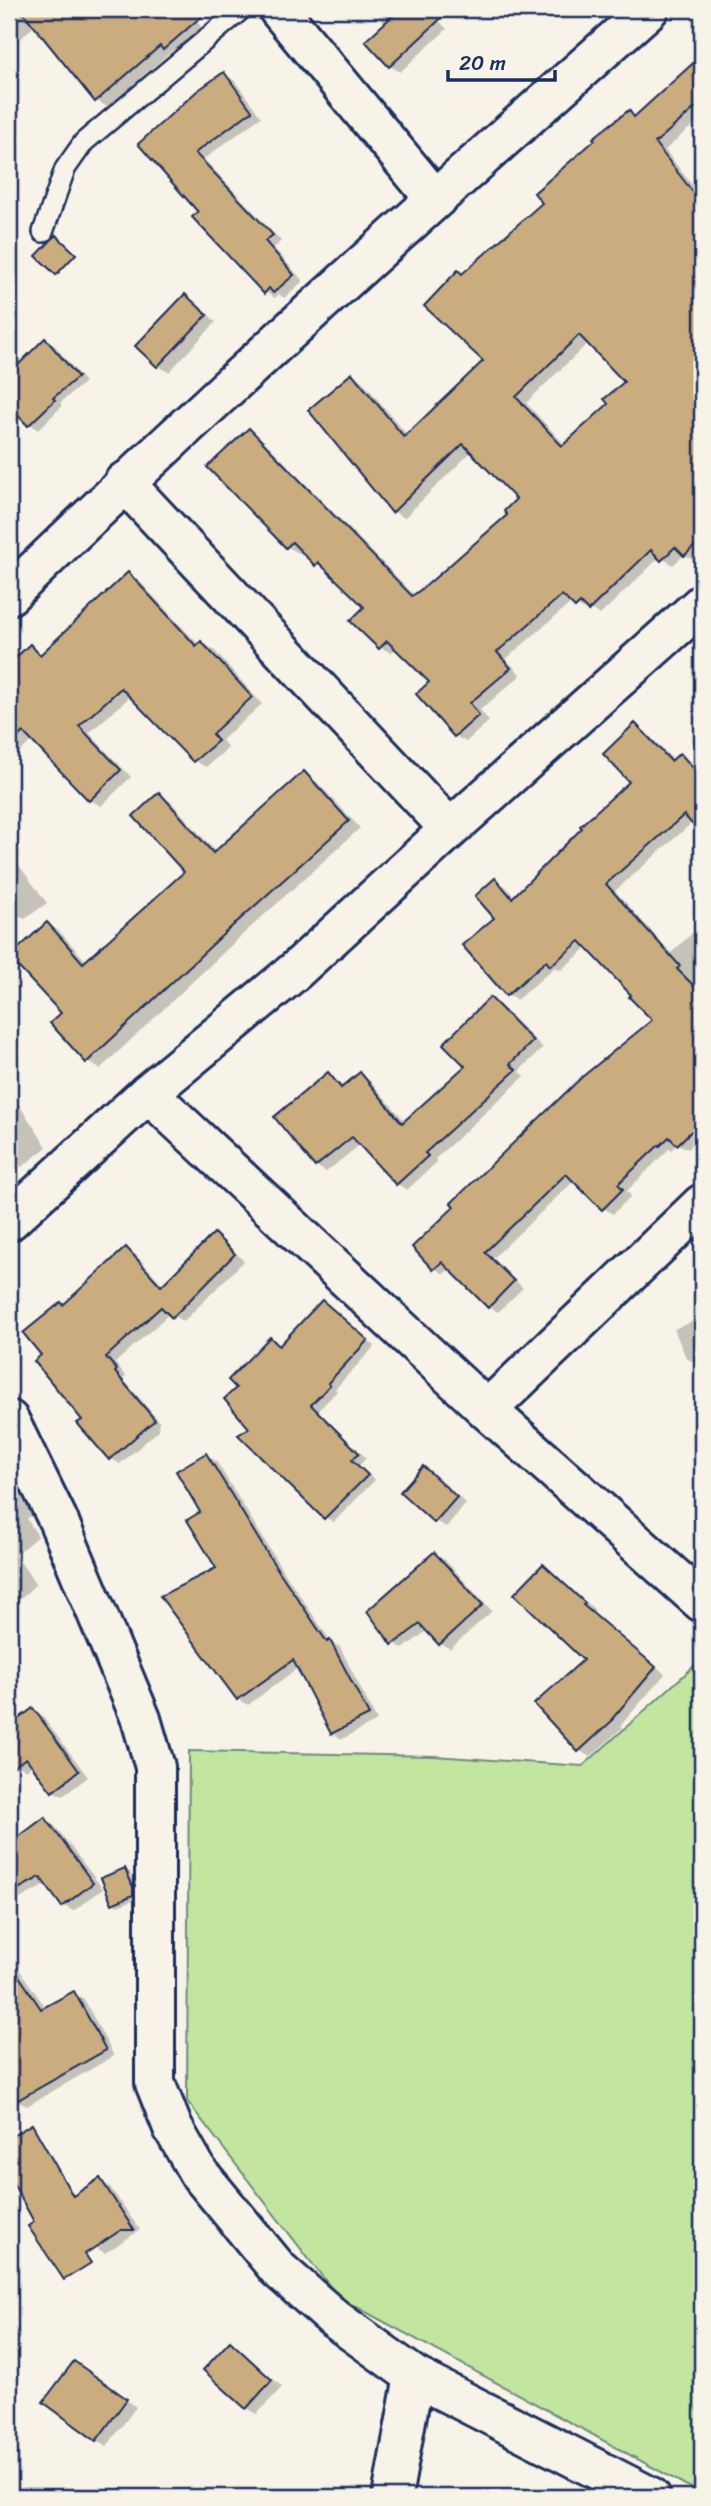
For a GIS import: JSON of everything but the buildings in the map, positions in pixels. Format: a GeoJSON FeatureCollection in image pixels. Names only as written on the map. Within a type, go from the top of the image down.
{"type":"FeatureCollection","features":[{"type":"Feature","properties":{"kind":"street"},"geometry":{"type":"LineString","coordinates":[[278,9],[435,199]]}},
{"type":"Feature","properties":{"kind":"street"},"geometry":{"type":"LineString","coordinates":[[9,595],[124,482],[649,9]]}},
{"type":"Feature","properties":{"kind":"street"},"geometry":{"type":"LineString","coordinates":[[124,482],[450,829]]}},
{"type":"Feature","properties":{"kind":"street"},"geometry":{"type":"LineString","coordinates":[[9,1221],[148,1093],[295,972],[450,829],[702,604]]}},
{"type":"Feature","properties":{"kind":"street"},"geometry":{"type":"LineString","coordinates":[[148,1093],[487,1410],[702,1602]]}},
{"type":"Feature","properties":{"kind":"street"},"geometry":{"type":"LineString","coordinates":[[487,1410],[702,1204]]}},
{"type":"Feature","properties":{"kind":"street"},"geometry":{"type":"LineString","coordinates":[[9,1420],[58,1520],[141,1719],[155,1766],[155,2083],[173,2128],[198,2172],[279,2270],[335,2319],[414,2376],[651,2497]]}},
{"type":"Feature","properties":{"kind":"street"},"geometry":{"type":"LineString","coordinates":[[392,2497],[414,2376]]}},
{"type":"Feature","properties":{"kind":"lane"},"geometry":{"type":"LineString","coordinates":[[43,232],[65,169],[84,142],[242,9]]}},
{"type":"Feature","properties":{"kind":"green space"},"geometry":{"type":"Polygon","coordinates":[[[702,1659],[702,2494],[338,2297],[187,2101],[189,1751],[434,1756],[583,1766],[702,1659]]]}}]}
